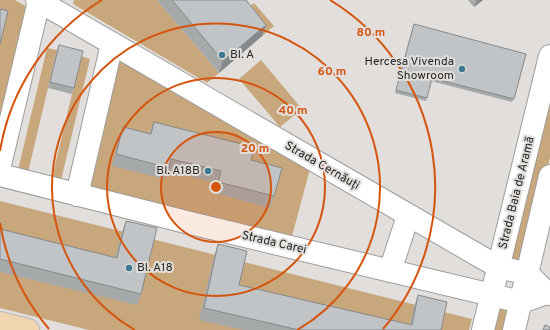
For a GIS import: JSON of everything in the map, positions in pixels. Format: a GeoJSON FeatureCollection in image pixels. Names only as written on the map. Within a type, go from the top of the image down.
{"type":"FeatureCollection","features":[{"type":"Feature","properties":{"kind":"main road"},"geometry":{"type":"LineString","coordinates":[[0,323],[28,330]]}},
{"type":"Feature","properties":{"kind":"street"},"geometry":{"type":"LineString","coordinates":[[0,165],[34,24],[47,3]]}},
{"type":"Feature","properties":{"kind":"street","name":"Strada Cernăuți"},"geometry":{"type":"LineString","coordinates":[[47,3],[112,44],[408,216],[499,267],[528,274]]}},
{"type":"Feature","properties":{"kind":"street"},"geometry":{"type":"LineString","coordinates":[[77,195],[112,44]]}},
{"type":"Feature","properties":{"kind":"street","name":"Strada Baia de Aramă"},"geometry":{"type":"LineString","coordinates":[[483,330],[550,56]]}},
{"type":"Feature","properties":{"kind":"street","name":"Strada Carei"},"geometry":{"type":"LineString","coordinates":[[0,175],[198,225],[521,302]]}},
{"type":"Feature","properties":{"kind":"street"},"geometry":{"type":"LineString","coordinates":[[514,330],[550,176]]}},
{"type":"Feature","properties":{"kind":"street"},"geometry":{"type":"LineString","coordinates":[[390,271],[408,216]]}},
{"type":"Feature","properties":{"kind":"street"},"geometry":{"type":"LineString","coordinates":[[521,302],[548,294],[528,274]]}},
{"type":"Feature","properties":{"kind":"shaded area"},"geometry":{"type":"Polygon","coordinates":[[[0,0],[15,0],[27,7],[0,123],[0,0]]]}},
{"type":"Feature","properties":{"kind":"shaded area"},"geometry":{"type":"Polygon","coordinates":[[[74,0],[157,0],[219,73],[207,83],[73,4],[74,0]]]}},
{"type":"Feature","properties":{"kind":"shaded area"},"geometry":{"type":"Polygon","coordinates":[[[254,3],[274,26],[262,36],[242,13],[254,3]]]}},
{"type":"Feature","properties":{"kind":"shaded area"},"geometry":{"type":"Polygon","coordinates":[[[47,48],[57,50],[28,172],[18,170],[47,48]]]}},
{"type":"Feature","properties":{"kind":"shaded area"},"geometry":{"type":"Polygon","coordinates":[[[81,56],[90,59],[61,180],[52,178],[81,56]]]}},
{"type":"Feature","properties":{"kind":"shaded area"},"geometry":{"type":"Polygon","coordinates":[[[118,59],[310,169],[291,240],[90,188],[118,59]]]}},
{"type":"Feature","properties":{"kind":"shaded area"},"geometry":{"type":"Polygon","coordinates":[[[261,60],[302,109],[280,127],[239,79],[261,60]]]}},
{"type":"Feature","properties":{"kind":"shaded area"},"geometry":{"type":"Polygon","coordinates":[[[550,64],[550,157],[527,257],[519,262],[508,257],[550,64]]]}},
{"type":"Feature","properties":{"kind":"shaded area"},"geometry":{"type":"Polygon","coordinates":[[[0,201],[472,319],[469,330],[89,330],[0,308],[0,201]]]}},
{"type":"Feature","properties":{"kind":"shaded area"},"geometry":{"type":"Polygon","coordinates":[[[501,307],[508,309],[510,330],[488,330],[492,313],[501,307]]]}},
{"type":"Feature","properties":{"kind":"building","name":"Bl. A"},"geometry":{"type":"Polygon","coordinates":[[[172,0],[246,0],[266,25],[223,61],[172,0]]]}},
{"type":"Feature","properties":{"kind":"building"},"geometry":{"type":"Polygon","coordinates":[[[0,9],[8,11],[0,44],[0,9]]]}},
{"type":"Feature","properties":{"kind":"building","name":"Hercesa Vivenda Showroom"},"geometry":{"type":"Polygon","coordinates":[[[414,24],[526,54],[514,99],[432,78],[427,98],[396,90],[414,24]]]}},
{"type":"Feature","properties":{"kind":"building"},"geometry":{"type":"Polygon","coordinates":[[[59,45],[83,51],[74,88],[50,82],[59,45]]]}},
{"type":"Feature","properties":{"kind":"building","name":"Bl. A18B"},"geometry":{"type":"Polygon","coordinates":[[[154,122],[254,147],[251,160],[282,168],[274,196],[218,182],[221,171],[171,159],[169,168],[116,154],[123,127],[151,134],[154,122]]]}},
{"type":"Feature","properties":{"kind":"building"},"geometry":{"type":"Polygon","coordinates":[[[126,221],[157,228],[141,294],[0,259],[0,229],[117,258],[126,221]]]}},
{"type":"Feature","properties":{"kind":"building"},"geometry":{"type":"Polygon","coordinates":[[[218,244],[247,251],[239,285],[412,325],[418,295],[447,302],[441,330],[299,330],[204,308],[218,244]]]}},
{"type":"Feature","properties":{"kind":"building"},"geometry":{"type":"Polygon","coordinates":[[[545,325],[550,327],[550,330],[543,330],[545,325]]]}},
{"type":"Feature","properties":{"kind":"place","name":"Bl. A"},"geometry":{"type":"Point","coordinates":[222,55]}},
{"type":"Feature","properties":{"kind":"place","name":"Hercesa Vivenda Showroom"},"geometry":{"type":"Point","coordinates":[462,69]}},
{"type":"Feature","properties":{"kind":"place","name":"Bl. A18B"},"geometry":{"type":"Point","coordinates":[208,171]}},
{"type":"Feature","properties":{"kind":"place","name":"Bl. A18"},"geometry":{"type":"Point","coordinates":[129,268]}}]}
